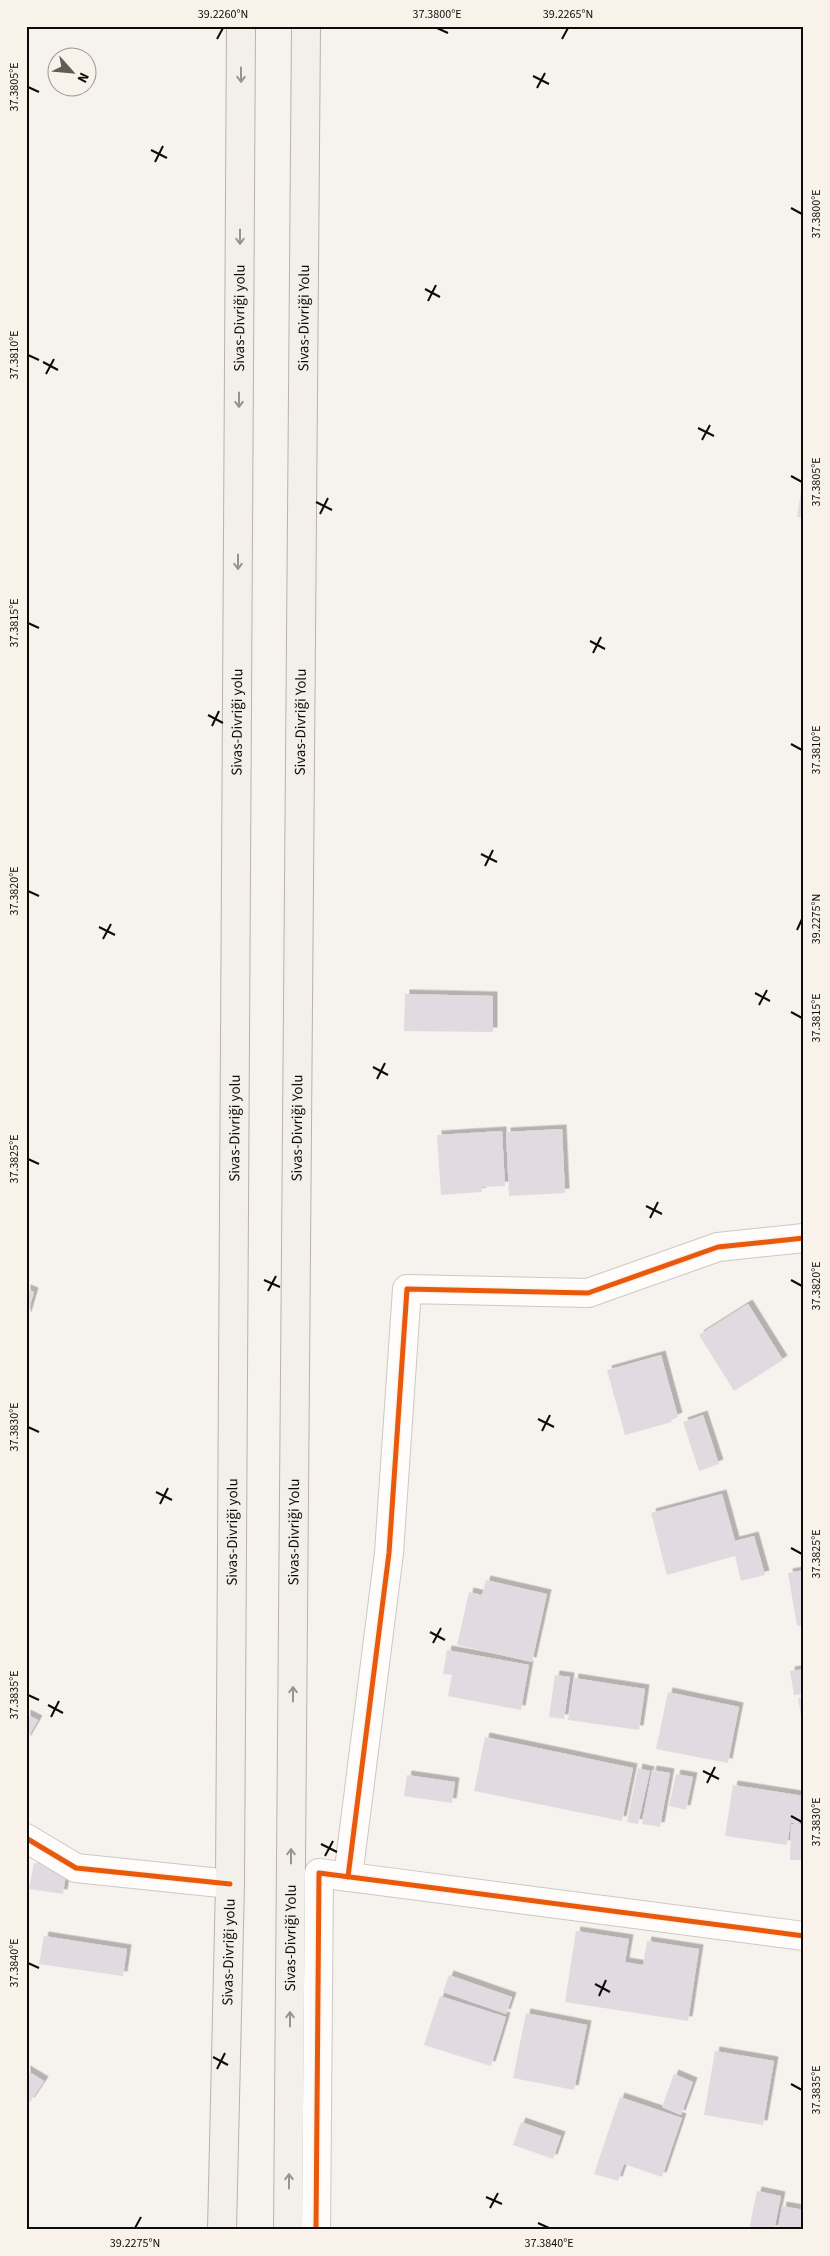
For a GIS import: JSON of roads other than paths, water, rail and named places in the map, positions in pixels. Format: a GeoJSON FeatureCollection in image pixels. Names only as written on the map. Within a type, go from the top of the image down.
{"type":"FeatureCollection","features":[{"type":"Feature","properties":{"kind":"main road","name":"Sivas-Divriği yolu"},"geometry":{"type":"LineString","coordinates":[[222,2230],[230,1884],[241,26]]}},
{"type":"Feature","properties":{"kind":"main road","name":"Sivas-Divriği Yolu"},"geometry":{"type":"LineString","coordinates":[[288,2230],[306,26]]}},
{"type":"Feature","properties":{"kind":"street"},"geometry":{"type":"LineString","coordinates":[[348,1876],[389,1553],[407,1289],[588,1293],[718,1247],[804,1238]]}},
{"type":"Feature","properties":{"kind":"street"},"geometry":{"type":"LineString","coordinates":[[26,1838],[76,1868],[230,1884]]}},
{"type":"Feature","properties":{"kind":"street"},"geometry":{"type":"LineString","coordinates":[[316,2230],[319,1873],[804,1936]]}}]}
